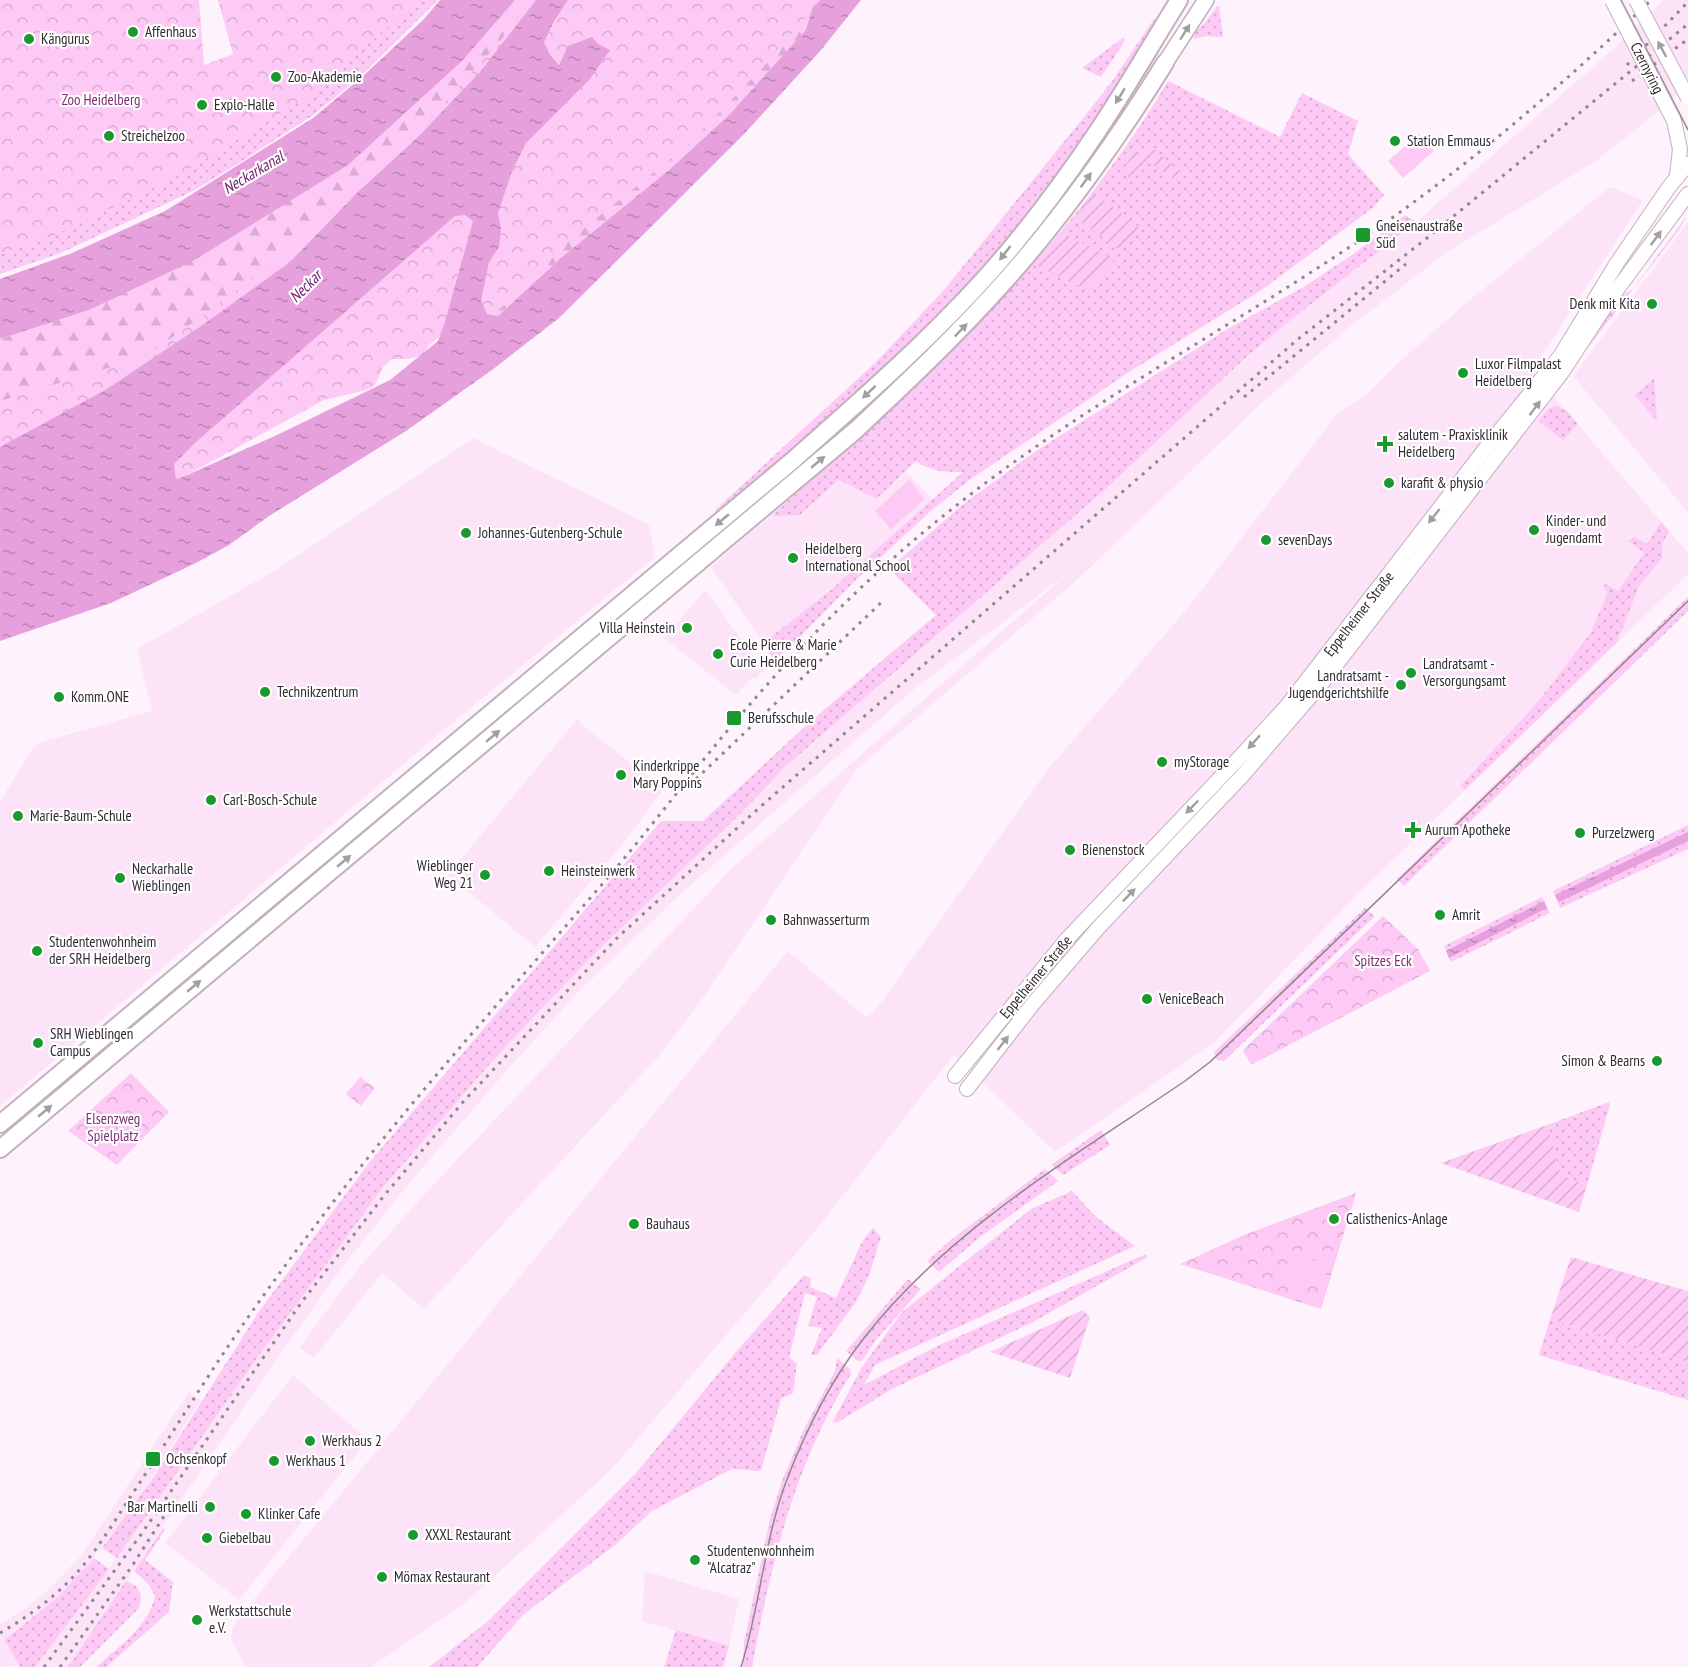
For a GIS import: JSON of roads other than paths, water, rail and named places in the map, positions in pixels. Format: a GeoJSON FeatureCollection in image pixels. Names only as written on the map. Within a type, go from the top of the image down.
{"type":"FeatureCollection","features":[{"type":"Feature","properties":{"kind":"highway"},"geometry":{"type":"LineString","coordinates":[[0,1124],[792,461],[922,342],[993,269],[1059,186],[1095,136],[1179,0]]}},
{"type":"Feature","properties":{"kind":"highway"},"geometry":{"type":"LineString","coordinates":[[0,1149],[856,430],[920,371],[1006,280],[1072,200],[1165,63]]}},
{"type":"Feature","properties":{"kind":"main road"},"geometry":{"type":"LineString","coordinates":[[1165,63],[1206,0]]}},
{"type":"Feature","properties":{"kind":"main road","name":"Czernyring"},"geometry":{"type":"LineString","coordinates":[[1612,0],[1674,120],[1688,132]]}},
{"type":"Feature","properties":{"kind":"main road","name":"Czernyring"},"geometry":{"type":"LineString","coordinates":[[1636,0],[1688,98]]}},
{"type":"Feature","properties":{"kind":"main road","name":"Eppelheimer Straße"},"geometry":{"type":"LineString","coordinates":[[1674,120],[1680,148],[1677,176]]}},
{"type":"Feature","properties":{"kind":"main road","name":"Eppelheimer Straße"},"geometry":{"type":"LineString","coordinates":[[955,1076],[1073,932],[1233,765],[1311,675],[1561,355],[1617,263],[1677,176],[1688,164]]}},
{"type":"Feature","properties":{"kind":"main road","name":"Eppelheimer Straße"},"geometry":{"type":"LineString","coordinates":[[967,1089],[1032,1005],[1099,927],[1243,775],[1322,683],[1563,371],[1610,299],[1688,194]]}},
{"type":"Feature","properties":{"kind":"water","name":"Neckarkanal"},"geometry":{"type":"Polygon","coordinates":[[[440,0],[515,0],[462,61],[348,165],[193,261],[89,310],[0,339],[0,279],[72,253],[165,211],[313,118],[362,77],[423,20],[440,0]]]}},
{"type":"Feature","properties":{"kind":"water","name":"Neckar"},"geometry":{"type":"Polygon","coordinates":[[[536,0],[568,0],[544,42],[550,55],[559,65],[568,46],[592,37],[598,44],[610,50],[590,79],[526,143],[512,171],[498,213],[501,229],[499,247],[489,262],[481,301],[487,314],[498,316],[562,257],[669,170],[729,115],[806,30],[812,9],[820,0],[861,0],[821,50],[745,133],[559,318],[492,370],[406,431],[269,516],[229,545],[111,603],[0,641],[0,447],[107,389],[207,322],[290,262],[359,191],[417,138],[481,71],[536,0]],[[465,215],[455,216],[196,442],[174,464],[176,480],[277,435],[390,380],[438,341],[473,221],[465,215]]]}},
{"type":"Feature","properties":{"kind":"water"},"geometry":{"type":"Polygon","coordinates":[[[1688,832],[1688,841],[1559,902],[1555,895],[1688,832]]]}},
{"type":"Feature","properties":{"kind":"water"},"geometry":{"type":"Polygon","coordinates":[[[1544,901],[1547,908],[1449,958],[1446,951],[1544,901]]]}},
{"type":"Feature","properties":{"kind":"tram line"},"geometry":{"type":"LineString","coordinates":[[1621,0],[1688,130]]}},
{"type":"Feature","properties":{"kind":"tram line"},"geometry":{"type":"LineString","coordinates":[[741,1667],[772,1527],[793,1463],[810,1426],[841,1371],[864,1338],[898,1299],[973,1229],[1056,1167],[1210,1062],[1688,601]]}},
{"type":"Feature","properties":{"kind":"railway"},"geometry":{"type":"LineString","coordinates":[[0,1633],[51,1598],[84,1564],[108,1532],[237,1333],[350,1180],[460,1047],[611,874],[745,710],[846,602],[928,528],[1054,434],[1310,273],[1437,185],[1547,95],[1651,0]]}},
{"type":"Feature","properties":{"kind":"railway"},"geometry":{"type":"LineString","coordinates":[[1627,65],[1688,2]]}},
{"type":"Feature","properties":{"kind":"railway"},"geometry":{"type":"LineString","coordinates":[[44,1667],[140,1536],[301,1303],[383,1197],[463,1102],[616,939],[760,807],[1297,340],[1427,238],[1688,24]]}},
{"type":"Feature","properties":{"kind":"railway"},"geometry":{"type":"LineString","coordinates":[[1632,81],[1688,39]]}},
{"type":"Feature","properties":{"kind":"railway"},"geometry":{"type":"LineString","coordinates":[[1244,397],[1406,264]]}},
{"type":"Feature","properties":{"kind":"railway"},"geometry":{"type":"LineString","coordinates":[[696,779],[885,599]]}},
{"type":"Feature","properties":{"kind":"railway"},"geometry":{"type":"LineString","coordinates":[[60,1667],[132,1566],[177,1496]]}},
{"type":"Feature","properties":{"kind":"place","name":"Affenhaus"},"geometry":{"type":"Point","coordinates":[133,32]}},
{"type":"Feature","properties":{"kind":"place","name":"Kängurus"},"geometry":{"type":"Point","coordinates":[29,39]}},
{"type":"Feature","properties":{"kind":"place","name":"Zoo-Akademie"},"geometry":{"type":"Point","coordinates":[276,77]}},
{"type":"Feature","properties":{"kind":"place","name":"Explo-Halle"},"geometry":{"type":"Point","coordinates":[202,105]}},
{"type":"Feature","properties":{"kind":"place","name":"Streichelzoo"},"geometry":{"type":"Point","coordinates":[109,136]}},
{"type":"Feature","properties":{"kind":"place","name":"Station Emmaus"},"geometry":{"type":"Point","coordinates":[1395,141]}},
{"type":"Feature","properties":{"kind":"place","name":"Gneisenaustraße Süd"},"geometry":{"type":"Point","coordinates":[1363,235]}},
{"type":"Feature","properties":{"kind":"place","name":"Denk mit Kita"},"geometry":{"type":"Point","coordinates":[1652,304]}},
{"type":"Feature","properties":{"kind":"place","name":"Luxor Filmpalast Heidelberg"},"geometry":{"type":"Point","coordinates":[1463,373]}},
{"type":"Feature","properties":{"kind":"place","name":"salutem - Praxisklinik Heidelberg"},"geometry":{"type":"Point","coordinates":[1385,444]}},
{"type":"Feature","properties":{"kind":"place","name":"karafit & physio"},"geometry":{"type":"Point","coordinates":[1389,483]}},
{"type":"Feature","properties":{"kind":"place","name":"Kinder- und Jugendamt"},"geometry":{"type":"Point","coordinates":[1534,530]}},
{"type":"Feature","properties":{"kind":"place","name":"Johannes-Gutenberg-Schule"},"geometry":{"type":"Point","coordinates":[466,533]}},
{"type":"Feature","properties":{"kind":"place","name":"sevenDays"},"geometry":{"type":"Point","coordinates":[1266,540]}},
{"type":"Feature","properties":{"kind":"place","name":"Heidelberg International School"},"geometry":{"type":"Point","coordinates":[793,558]}},
{"type":"Feature","properties":{"kind":"place","name":"Villa Heinstein"},"geometry":{"type":"Point","coordinates":[687,628]}},
{"type":"Feature","properties":{"kind":"place","name":"Ecole Pierre & Marie Curie Heidelberg"},"geometry":{"type":"Point","coordinates":[718,654]}},
{"type":"Feature","properties":{"kind":"place","name":"Landratsamt - Versorgungsamt"},"geometry":{"type":"Point","coordinates":[1411,673]}},
{"type":"Feature","properties":{"kind":"place","name":"Landratsamt - Jugendgerichtshilfe"},"geometry":{"type":"Point","coordinates":[1401,685]}},
{"type":"Feature","properties":{"kind":"place","name":"Technikzentrum"},"geometry":{"type":"Point","coordinates":[265,692]}},
{"type":"Feature","properties":{"kind":"place","name":"Komm.ONE"},"geometry":{"type":"Point","coordinates":[59,697]}},
{"type":"Feature","properties":{"kind":"place","name":"Berufsschule"},"geometry":{"type":"Point","coordinates":[734,718]}},
{"type":"Feature","properties":{"kind":"place","name":"myStorage"},"geometry":{"type":"Point","coordinates":[1162,762]}},
{"type":"Feature","properties":{"kind":"place","name":"Kinderkrippe Mary Poppins"},"geometry":{"type":"Point","coordinates":[621,775]}},
{"type":"Feature","properties":{"kind":"place","name":"Carl-Bosch-Schule"},"geometry":{"type":"Point","coordinates":[211,800]}},
{"type":"Feature","properties":{"kind":"place","name":"Marie-Baum-Schule"},"geometry":{"type":"Point","coordinates":[18,816]}},
{"type":"Feature","properties":{"kind":"place","name":"Aurum Apotheke"},"geometry":{"type":"Point","coordinates":[1413,830]}},
{"type":"Feature","properties":{"kind":"place","name":"Purzelzwerg"},"geometry":{"type":"Point","coordinates":[1580,833]}},
{"type":"Feature","properties":{"kind":"place","name":"Bienenstock"},"geometry":{"type":"Point","coordinates":[1070,850]}},
{"type":"Feature","properties":{"kind":"place","name":"Heinsteinwerk"},"geometry":{"type":"Point","coordinates":[549,871]}},
{"type":"Feature","properties":{"kind":"place","name":"Wieblinger Weg 21"},"geometry":{"type":"Point","coordinates":[485,875]}},
{"type":"Feature","properties":{"kind":"place","name":"Neckarhalle Wieblingen"},"geometry":{"type":"Point","coordinates":[120,878]}},
{"type":"Feature","properties":{"kind":"place","name":"Amrit"},"geometry":{"type":"Point","coordinates":[1440,915]}},
{"type":"Feature","properties":{"kind":"place","name":"Bahnwasserturm"},"geometry":{"type":"Point","coordinates":[771,920]}},
{"type":"Feature","properties":{"kind":"place","name":"Studentenwohnheim der SRH Heidelberg"},"geometry":{"type":"Point","coordinates":[37,951]}},
{"type":"Feature","properties":{"kind":"place","name":"VeniceBeach"},"geometry":{"type":"Point","coordinates":[1147,999]}},
{"type":"Feature","properties":{"kind":"place","name":"SRH Wieblingen Campus"},"geometry":{"type":"Point","coordinates":[38,1043]}},
{"type":"Feature","properties":{"kind":"place","name":"Simon & Bearns"},"geometry":{"type":"Point","coordinates":[1657,1061]}},
{"type":"Feature","properties":{"kind":"place","name":"Calisthenics-Anlage"},"geometry":{"type":"Point","coordinates":[1334,1219]}},
{"type":"Feature","properties":{"kind":"place","name":"Bauhaus"},"geometry":{"type":"Point","coordinates":[634,1224]}},
{"type":"Feature","properties":{"kind":"place","name":"Werkhaus 2"},"geometry":{"type":"Point","coordinates":[310,1441]}},
{"type":"Feature","properties":{"kind":"place","name":"Ochsenkopf"},"geometry":{"type":"Point","coordinates":[153,1459]}},
{"type":"Feature","properties":{"kind":"place","name":"Werkhaus 1"},"geometry":{"type":"Point","coordinates":[274,1461]}},
{"type":"Feature","properties":{"kind":"place","name":"Bar Martinelli"},"geometry":{"type":"Point","coordinates":[210,1507]}},
{"type":"Feature","properties":{"kind":"place","name":"Klinker Cafe"},"geometry":{"type":"Point","coordinates":[246,1514]}},
{"type":"Feature","properties":{"kind":"place","name":"XXXL Restaurant"},"geometry":{"type":"Point","coordinates":[413,1535]}},
{"type":"Feature","properties":{"kind":"place","name":"Giebelbau"},"geometry":{"type":"Point","coordinates":[207,1538]}},
{"type":"Feature","properties":{"kind":"place","name":"Studentenwohnheim \"Alcatraz\""},"geometry":{"type":"Point","coordinates":[695,1560]}},
{"type":"Feature","properties":{"kind":"place","name":"Mömax Restaurant"},"geometry":{"type":"Point","coordinates":[382,1577]}},
{"type":"Feature","properties":{"kind":"place","name":"Werkstattschule e.V."},"geometry":{"type":"Point","coordinates":[197,1620]}},
{"type":"Feature","properties":{"kind":"park label","name":"Zoo Heidelberg"},"geometry":{"type":"Point","coordinates":[101,100]}},
{"type":"Feature","properties":{"kind":"park label","name":"Spitzes Eck"},"geometry":{"type":"Point","coordinates":[1383,961]}},
{"type":"Feature","properties":{"kind":"park label","name":"Elsenzweg Spielplatz"},"geometry":{"type":"Point","coordinates":[113,1128]}}]}
